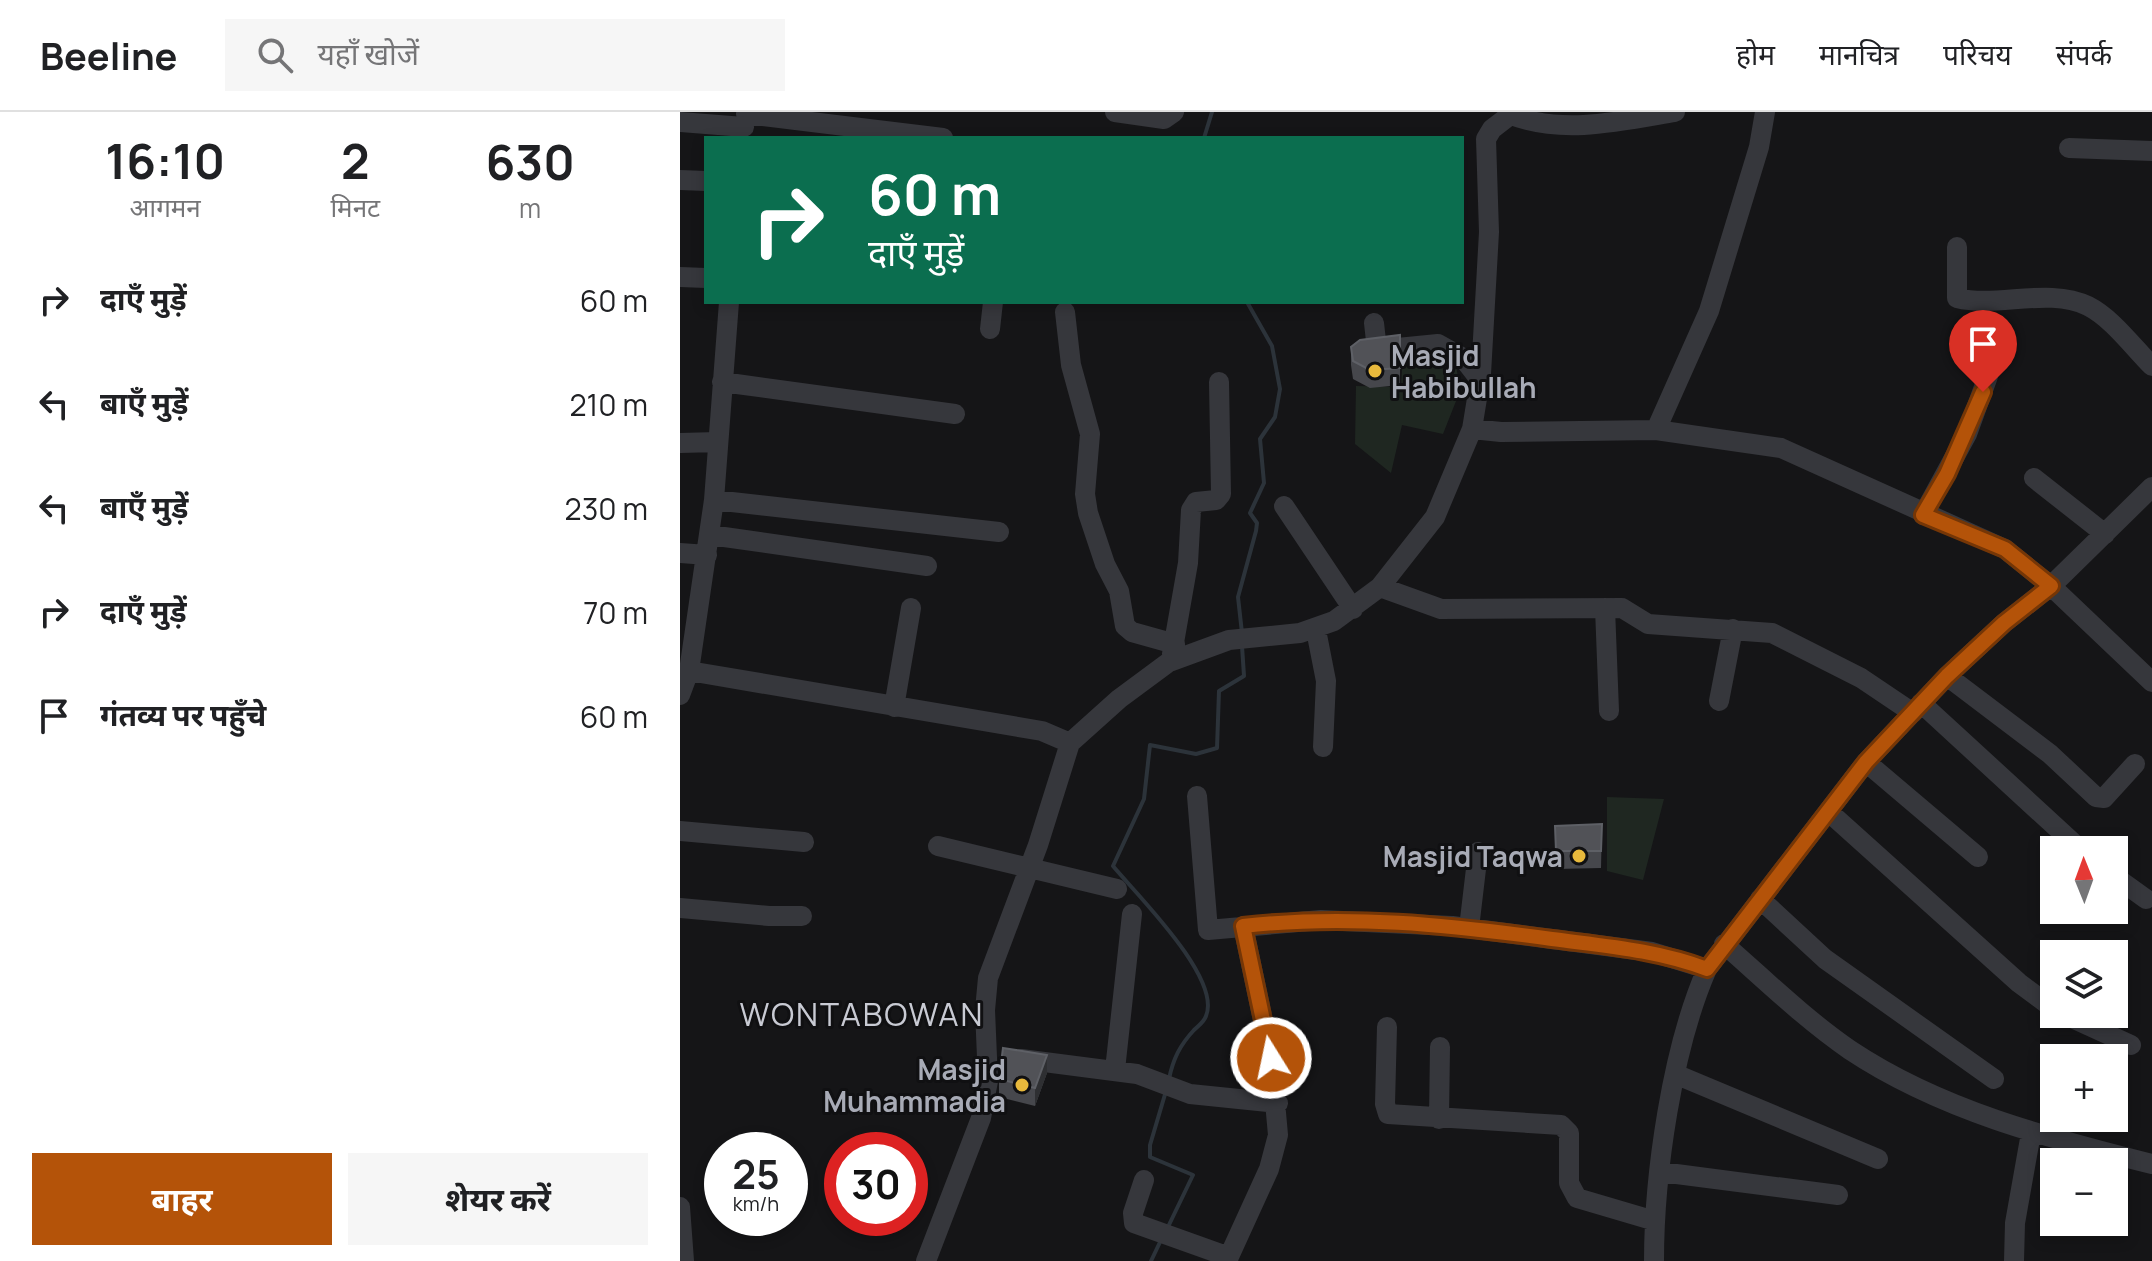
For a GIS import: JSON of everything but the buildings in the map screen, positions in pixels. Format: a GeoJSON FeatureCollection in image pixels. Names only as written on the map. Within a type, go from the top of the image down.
{"type":"FeatureCollection","features":[{"type":"Feature","properties":{"kind":"street"},"geometry":{"type":"LineString","coordinates":[[1115,112],[1164,119],[1174,112]]}},
{"type":"Feature","properties":{"kind":"street"},"geometry":{"type":"LineString","coordinates":[[926,1261],[981,1118],[989,1053],[985,1010],[988,978],[1070,743],[1172,653],[1242,639],[1316,630],[1353,609],[1380,587],[1435,517],[1472,429],[1480,380],[1489,232],[1485,149],[1492,129],[1512,114],[1547,124],[1594,124],[1675,112]]}},
{"type":"Feature","properties":{"kind":"street"},"geometry":{"type":"LineString","coordinates":[[1656,430],[1709,311],[1759,147],[1765,112]]}},
{"type":"Feature","properties":{"kind":"street"},"geometry":{"type":"LineString","coordinates":[[680,122],[745,123],[917,136]]}},
{"type":"Feature","properties":{"kind":"street"},"geometry":{"type":"LineString","coordinates":[[2069,148],[2152,151]]}},
{"type":"Feature","properties":{"kind":"street"},"geometry":{"type":"LineString","coordinates":[[680,180],[704,181]]}},
{"type":"Feature","properties":{"kind":"street"},"geometry":{"type":"LineString","coordinates":[[1957,247],[1957,298],[2044,300],[2085,305],[2098,313],[2152,366]]}},
{"type":"Feature","properties":{"kind":"street"},"geometry":{"type":"LineString","coordinates":[[680,277],[704,278]]}},
{"type":"Feature","properties":{"kind":"street"},"geometry":{"type":"LineString","coordinates":[[680,695],[689,671],[714,500],[729,304]]}},
{"type":"Feature","properties":{"kind":"street"},"geometry":{"type":"LineString","coordinates":[[990,329],[993,304]]}},
{"type":"Feature","properties":{"kind":"street"},"geometry":{"type":"LineString","coordinates":[[1065,312],[1071,365],[1092,449],[1085,494],[1090,525],[1119,591],[1125,626],[1172,653]]}},
{"type":"Feature","properties":{"kind":"street"},"geometry":{"type":"LineString","coordinates":[[1374,323],[1377,350],[1438,344],[1463,358],[1480,380]]}},
{"type":"Feature","properties":{"kind":"street"},"geometry":{"type":"LineString","coordinates":[[1923,515],[1967,434],[1988,376]]}},
{"type":"Feature","properties":{"kind":"street"},"geometry":{"type":"LineString","coordinates":[[722,382],[955,414]]}},
{"type":"Feature","properties":{"kind":"street"},"geometry":{"type":"LineString","coordinates":[[1172,653],[1188,563],[1191,510],[1196,502],[1216,500],[1221,494],[1219,382]]}},
{"type":"Feature","properties":{"kind":"street"},"geometry":{"type":"LineString","coordinates":[[1472,429],[1501,432],[1656,430],[1781,448],[1923,515],[2005,549],[2051,586],[2152,682]]}},
{"type":"Feature","properties":{"kind":"street"},"geometry":{"type":"LineString","coordinates":[[680,443],[717,442]]}},
{"type":"Feature","properties":{"kind":"street"},"geometry":{"type":"LineString","coordinates":[[2034,478],[2105,534]]}},
{"type":"Feature","properties":{"kind":"street"},"geometry":{"type":"LineString","coordinates":[[1654,1261],[1655,1221],[1675,1074],[1691,1005],[1707,969],[1830,813],[1866,762],[1947,676],[2004,623],[2051,586],[2152,487]]}},
{"type":"Feature","properties":{"kind":"street"},"geometry":{"type":"LineString","coordinates":[[714,500],[999,532]]}},
{"type":"Feature","properties":{"kind":"street"},"geometry":{"type":"LineString","coordinates":[[1284,506],[1353,609]]}},
{"type":"Feature","properties":{"kind":"street"},"geometry":{"type":"LineString","coordinates":[[680,553],[708,545],[927,566]]}},
{"type":"Feature","properties":{"kind":"street"},"geometry":{"type":"LineString","coordinates":[[1380,587],[1441,609],[1605,608],[1630,611],[1648,624],[1772,633],[1799,644],[1917,708],[2065,836]]}},
{"type":"Feature","properties":{"kind":"street"},"geometry":{"type":"LineString","coordinates":[[894,707],[911,608]]}},
{"type":"Feature","properties":{"kind":"street"},"geometry":{"type":"LineString","coordinates":[[1605,608],[1609,711]]}},
{"type":"Feature","properties":{"kind":"street"},"geometry":{"type":"LineString","coordinates":[[1719,701],[1733,629]]}},
{"type":"Feature","properties":{"kind":"street"},"geometry":{"type":"LineString","coordinates":[[1316,630],[1326,681],[1323,747]]}},
{"type":"Feature","properties":{"kind":"street"},"geometry":{"type":"LineString","coordinates":[[689,671],[1042,731],[1070,743]]}},
{"type":"Feature","properties":{"kind":"street"},"geometry":{"type":"LineString","coordinates":[[1947,676],[2050,754],[2096,797],[2104,798],[2135,764]]}},
{"type":"Feature","properties":{"kind":"street"},"geometry":{"type":"LineString","coordinates":[[1866,762],[1978,857]]}},
{"type":"Feature","properties":{"kind":"street"},"geometry":{"type":"LineString","coordinates":[[1197,796],[1205,925],[1214,931],[1321,920],[1469,928],[1652,952],[1707,969]]}},
{"type":"Feature","properties":{"kind":"street"},"geometry":{"type":"LineString","coordinates":[[1830,813],[2040,999]]}},
{"type":"Feature","properties":{"kind":"street"},"geometry":{"type":"LineString","coordinates":[[680,831],[804,842]]}},
{"type":"Feature","properties":{"kind":"street"},"geometry":{"type":"LineString","coordinates":[[938,846],[1117,889]]}},
{"type":"Feature","properties":{"kind":"street"},"geometry":{"type":"LineString","coordinates":[[1469,928],[1478,852]]}},
{"type":"Feature","properties":{"kind":"street"},"geometry":{"type":"LineString","coordinates":[[2128,886],[2146,899]]}},
{"type":"Feature","properties":{"kind":"street"},"geometry":{"type":"LineString","coordinates":[[1760,899],[1825,959],[1994,1079]]}},
{"type":"Feature","properties":{"kind":"street"},"geometry":{"type":"LineString","coordinates":[[680,908],[748,915],[802,916]]}},
{"type":"Feature","properties":{"kind":"street"},"geometry":{"type":"LineString","coordinates":[[1115,1070],[1132,914]]}},
{"type":"Feature","properties":{"kind":"street"},"geometry":{"type":"LineString","coordinates":[[1144,1180],[1132,1218],[1163,1234],[1228,1259],[1276,1151],[1278,1103],[1263,1012],[1243,926]]}},
{"type":"Feature","properties":{"kind":"street"},"geometry":{"type":"LineString","coordinates":[[1724,944],[1795,1007],[1852,1051],[1938,1096],[2031,1133],[2152,1164]]}},
{"type":"Feature","properties":{"kind":"street"},"geometry":{"type":"LineString","coordinates":[[1387,1027],[1385,1104],[1388,1114],[1561,1125],[1569,1133],[1569,1183],[1577,1198],[1655,1221]]}},
{"type":"Feature","properties":{"kind":"street"},"geometry":{"type":"LineString","coordinates":[[2094,1028],[2131,1045]]}},
{"type":"Feature","properties":{"kind":"street"},"geometry":{"type":"LineString","coordinates":[[1439,1119],[1440,1047]]}},
{"type":"Feature","properties":{"kind":"street"},"geometry":{"type":"LineString","coordinates":[[989,1053],[1057,1067],[1115,1070],[1137,1074],[1166,1086],[1278,1103]]}},
{"type":"Feature","properties":{"kind":"street"},"geometry":{"type":"LineString","coordinates":[[1675,1074],[1878,1159]]}},
{"type":"Feature","properties":{"kind":"street"},"geometry":{"type":"LineString","coordinates":[[2014,1261],[2015,1223],[2031,1133]]}},
{"type":"Feature","properties":{"kind":"street"},"geometry":{"type":"LineString","coordinates":[[1661,1172],[1838,1195]]}},
{"type":"Feature","properties":{"kind":"street"},"geometry":{"type":"LineString","coordinates":[[680,1207],[684,1261]]}},
{"type":"Feature","properties":{"kind":"shaded area"},"geometry":{"type":"Polygon","coordinates":[[[1415,351],[1456,365],[1460,391],[1443,434],[1402,425],[1391,473],[1355,444],[1356,386],[1401,387],[1403,353],[1415,351]]]}},
{"type":"Feature","properties":{"kind":"shaded area"},"geometry":{"type":"Polygon","coordinates":[[[1607,797],[1664,799],[1643,880],[1607,871],[1607,797]]]}},
{"type":"Feature","properties":{"kind":"waterway"},"geometry":{"type":"LineString","coordinates":[[1205,136],[1212,112]]}},
{"type":"Feature","properties":{"kind":"waterway"},"geometry":{"type":"LineString","coordinates":[[1242,633],[1238,597],[1257,523],[1250,513],[1264,483],[1260,439],[1275,417],[1280,389],[1272,346],[1248,304]]}},
{"type":"Feature","properties":{"kind":"waterway"},"geometry":{"type":"LineString","coordinates":[[1169,1079],[1181,1047],[1205,1018],[1208,1000],[1190,959],[1113,866],[1144,799],[1150,745],[1196,754],[1217,748],[1219,691],[1244,676],[1242,646]]}},
{"type":"Feature","properties":{"kind":"waterway"},"geometry":{"type":"LineString","coordinates":[[1166,1091],[1150,1145],[1150,1157],[1193,1175],[1167,1229]]}},
{"type":"Feature","properties":{"kind":"waterway"},"geometry":{"type":"LineString","coordinates":[[1151,1261],[1161,1240]]}},
{"type":"Feature","properties":{"kind":"place","name":"Masjid Habibullah"},"geometry":{"type":"Point","coordinates":[1375,371]}},
{"type":"Feature","properties":{"kind":"place","name":"Masjid Taqwa"},"geometry":{"type":"Point","coordinates":[1579,856]}},
{"type":"Feature","properties":{"kind":"place","name":"Masjid Muhammadia"},"geometry":{"type":"Point","coordinates":[1022,1085]}},
{"type":"Feature","properties":{"kind":"district","name":"WONTABOWAN"},"geometry":{"type":"Point","coordinates":[862,1014]}},
{"type":"Feature","properties":{"kind":"route"},"geometry":{"type":"LineString","coordinates":[[1271,1058],[1243,926],[1321,920],[1452,926],[1652,952],[1707,969],[1830,813],[1866,762],[1947,676],[2004,623],[2051,586],[2005,549],[1923,515],[1967,434],[1983,392]]}}]}
